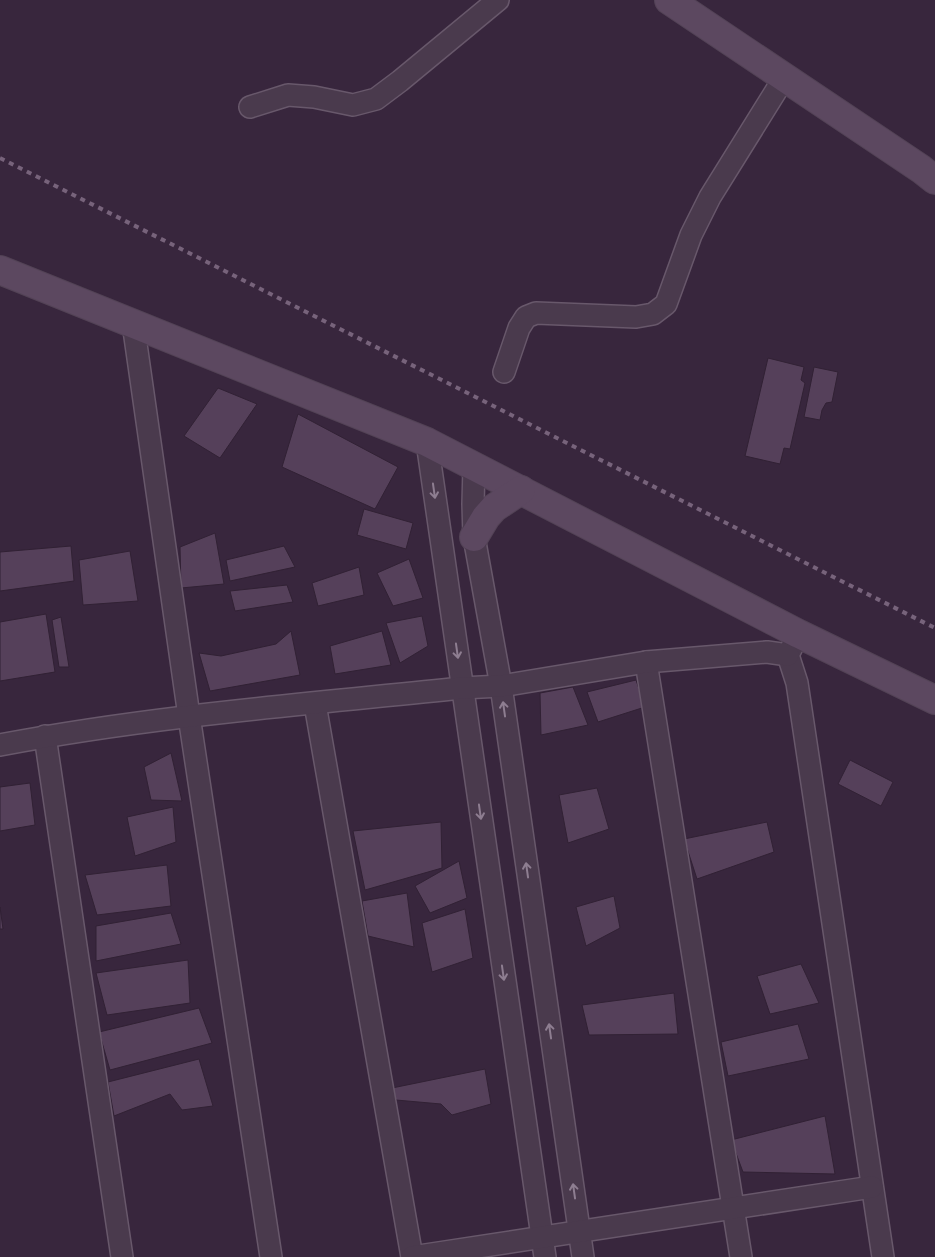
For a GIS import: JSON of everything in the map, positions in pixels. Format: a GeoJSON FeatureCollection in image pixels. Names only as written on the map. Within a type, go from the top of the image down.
{"type":"FeatureCollection","features":[{"type":"Feature","properties":{"kind":"street"},"geometry":{"type":"LineString","coordinates":[[250,107],[288,95],[314,97],[353,105],[376,99],[498,0]]}},
{"type":"Feature","properties":{"kind":"street"},"geometry":{"type":"LineString","coordinates":[[669,0],[935,180]]}},
{"type":"Feature","properties":{"kind":"street"},"geometry":{"type":"LineString","coordinates":[[504,372],[519,328],[526,318],[536,313],[636,317],[653,314],[666,304],[691,235],[710,197],[784,78]]}},
{"type":"Feature","properties":{"kind":"street"},"geometry":{"type":"LineString","coordinates":[[0,270],[427,442],[521,490],[793,644],[935,700]]}},
{"type":"Feature","properties":{"kind":"street"},"geometry":{"type":"LineString","coordinates":[[133,323],[189,716],[271,1257]]}},
{"type":"Feature","properties":{"kind":"street"},"geometry":{"type":"LineString","coordinates":[[427,442],[543,1247]]}},
{"type":"Feature","properties":{"kind":"street"},"geometry":{"type":"LineString","coordinates":[[474,466],[474,537],[501,686],[583,1257]]}},
{"type":"Feature","properties":{"kind":"street"},"geometry":{"type":"LineString","coordinates":[[474,537],[494,508],[521,490]]}},
{"type":"Feature","properties":{"kind":"street"},"geometry":{"type":"LineString","coordinates":[[0,745],[45,736],[189,716],[462,688],[501,686],[646,662],[767,652],[793,644]]}},
{"type":"Feature","properties":{"kind":"street"},"geometry":{"type":"LineString","coordinates":[[793,644],[797,684],[883,1257]]}},
{"type":"Feature","properties":{"kind":"street"},"geometry":{"type":"LineString","coordinates":[[646,662],[741,1257]]}},
{"type":"Feature","properties":{"kind":"street"},"geometry":{"type":"LineString","coordinates":[[315,704],[412,1257],[543,1247],[579,1231],[872,1187]]}},
{"type":"Feature","properties":{"kind":"street"},"geometry":{"type":"LineString","coordinates":[[45,736],[122,1257]]}},
{"type":"Feature","properties":{"kind":"building"},"geometry":{"type":"Polygon","coordinates":[[[768,358],[804,367],[801,380],[805,383],[790,449],[784,448],[780,464],[745,456],[768,358]]]}},
{"type":"Feature","properties":{"kind":"building"},"geometry":{"type":"Polygon","coordinates":[[[814,367],[838,372],[832,402],[826,403],[820,420],[804,417],[814,367]]]}},
{"type":"Feature","properties":{"kind":"building"},"geometry":{"type":"Polygon","coordinates":[[[218,388],[257,404],[220,458],[184,436],[218,388]]]}},
{"type":"Feature","properties":{"kind":"building"},"geometry":{"type":"Polygon","coordinates":[[[298,414],[398,467],[375,509],[282,467],[298,414]]]}},
{"type":"Feature","properties":{"kind":"building"},"geometry":{"type":"Polygon","coordinates":[[[364,509],[413,523],[406,549],[357,535],[364,509]]]}},
{"type":"Feature","properties":{"kind":"building"},"geometry":{"type":"Polygon","coordinates":[[[215,533],[224,584],[181,588],[180,547],[215,533]]]}},
{"type":"Feature","properties":{"kind":"building"},"geometry":{"type":"Polygon","coordinates":[[[71,546],[74,581],[0,591],[0,552],[71,546]]]}},
{"type":"Feature","properties":{"kind":"building"},"geometry":{"type":"Polygon","coordinates":[[[284,546],[295,567],[230,581],[226,560],[284,546]]]}},
{"type":"Feature","properties":{"kind":"building"},"geometry":{"type":"Polygon","coordinates":[[[130,551],[138,601],[83,605],[79,560],[130,551]]]}},
{"type":"Feature","properties":{"kind":"building"},"geometry":{"type":"Polygon","coordinates":[[[409,559],[423,598],[393,606],[377,573],[409,559]]]}},
{"type":"Feature","properties":{"kind":"building"},"geometry":{"type":"Polygon","coordinates":[[[359,567],[364,595],[318,606],[312,583],[359,567]]]}},
{"type":"Feature","properties":{"kind":"building"},"geometry":{"type":"Polygon","coordinates":[[[287,585],[293,602],[235,611],[230,591],[287,585]]]}},
{"type":"Feature","properties":{"kind":"building"},"geometry":{"type":"Polygon","coordinates":[[[46,614],[55,672],[0,681],[0,622],[46,614]]]}},
{"type":"Feature","properties":{"kind":"building"},"geometry":{"type":"Polygon","coordinates":[[[422,616],[428,646],[400,663],[386,623],[422,616]]]}},
{"type":"Feature","properties":{"kind":"building"},"geometry":{"type":"Polygon","coordinates":[[[61,617],[69,667],[59,667],[52,620],[61,617]]]}},
{"type":"Feature","properties":{"kind":"building"},"geometry":{"type":"Polygon","coordinates":[[[291,631],[300,675],[210,691],[199,653],[221,656],[276,644],[291,631]]]}},
{"type":"Feature","properties":{"kind":"building"},"geometry":{"type":"Polygon","coordinates":[[[382,631],[391,665],[335,674],[330,646],[382,631]]]}},
{"type":"Feature","properties":{"kind":"building"},"geometry":{"type":"Polygon","coordinates":[[[636,680],[645,707],[598,722],[587,692],[636,680]]]}},
{"type":"Feature","properties":{"kind":"building"},"geometry":{"type":"Polygon","coordinates":[[[573,687],[588,725],[541,735],[540,693],[573,687]]]}},
{"type":"Feature","properties":{"kind":"building"},"geometry":{"type":"Polygon","coordinates":[[[171,753],[182,801],[151,800],[144,767],[171,753]]]}},
{"type":"Feature","properties":{"kind":"building"},"geometry":{"type":"Polygon","coordinates":[[[850,760],[893,782],[881,806],[838,784],[850,760]]]}},
{"type":"Feature","properties":{"kind":"building"},"geometry":{"type":"Polygon","coordinates":[[[30,783],[35,825],[0,831],[0,787],[30,783]]]}},
{"type":"Feature","properties":{"kind":"building"},"geometry":{"type":"Polygon","coordinates":[[[597,788],[609,829],[568,843],[559,795],[597,788]]]}},
{"type":"Feature","properties":{"kind":"building"},"geometry":{"type":"Polygon","coordinates":[[[173,807],[176,842],[135,856],[127,817],[173,807]]]}},
{"type":"Feature","properties":{"kind":"building"},"geometry":{"type":"Polygon","coordinates":[[[441,822],[442,868],[365,890],[353,831],[441,822]]]}},
{"type":"Feature","properties":{"kind":"building"},"geometry":{"type":"Polygon","coordinates":[[[767,822],[774,852],[697,879],[684,839],[767,822]]]}},
{"type":"Feature","properties":{"kind":"building"},"geometry":{"type":"Polygon","coordinates":[[[459,861],[467,898],[430,913],[415,886],[459,861]]]}},
{"type":"Feature","properties":{"kind":"building"},"geometry":{"type":"Polygon","coordinates":[[[167,865],[171,906],[97,915],[85,875],[167,865]]]}},
{"type":"Feature","properties":{"kind":"building"},"geometry":{"type":"Polygon","coordinates":[[[407,893],[414,947],[368,936],[362,901],[407,893]]]}},
{"type":"Feature","properties":{"kind":"building"},"geometry":{"type":"Polygon","coordinates":[[[614,896],[620,928],[586,946],[576,907],[614,896]]]}},
{"type":"Feature","properties":{"kind":"building"},"geometry":{"type":"Polygon","coordinates":[[[0,907],[3,929],[0,929],[0,907]]]}},
{"type":"Feature","properties":{"kind":"building"},"geometry":{"type":"Polygon","coordinates":[[[465,909],[473,958],[432,972],[422,923],[465,909]]]}},
{"type":"Feature","properties":{"kind":"building"},"geometry":{"type":"Polygon","coordinates":[[[171,913],[181,944],[96,961],[96,926],[171,913]]]}},
{"type":"Feature","properties":{"kind":"building"},"geometry":{"type":"Polygon","coordinates":[[[188,960],[190,1003],[107,1015],[96,973],[188,960]]]}},
{"type":"Feature","properties":{"kind":"building"},"geometry":{"type":"Polygon","coordinates":[[[801,964],[819,1003],[770,1014],[757,976],[801,964]]]}},
{"type":"Feature","properties":{"kind":"building"},"geometry":{"type":"Polygon","coordinates":[[[674,993],[678,1034],[589,1035],[582,1005],[674,993]]]}},
{"type":"Feature","properties":{"kind":"building"},"geometry":{"type":"Polygon","coordinates":[[[199,1008],[212,1043],[110,1070],[99,1032],[199,1008]]]}},
{"type":"Feature","properties":{"kind":"building"},"geometry":{"type":"Polygon","coordinates":[[[798,1024],[809,1059],[728,1076],[721,1042],[798,1024]]]}},
{"type":"Feature","properties":{"kind":"building"},"geometry":{"type":"Polygon","coordinates":[[[199,1059],[213,1106],[182,1110],[170,1094],[114,1116],[108,1082],[199,1059]]]}},
{"type":"Feature","properties":{"kind":"building"},"geometry":{"type":"Polygon","coordinates":[[[485,1069],[491,1104],[452,1115],[441,1104],[396,1100],[392,1088],[485,1069]]]}},
{"type":"Feature","properties":{"kind":"building"},"geometry":{"type":"Polygon","coordinates":[[[825,1116],[835,1174],[743,1172],[731,1140],[825,1116]]]}},
{"type":"Feature","properties":{"kind":"railway"},"geometry":{"type":"LineString","coordinates":[[0,158],[935,628]]}}]}
